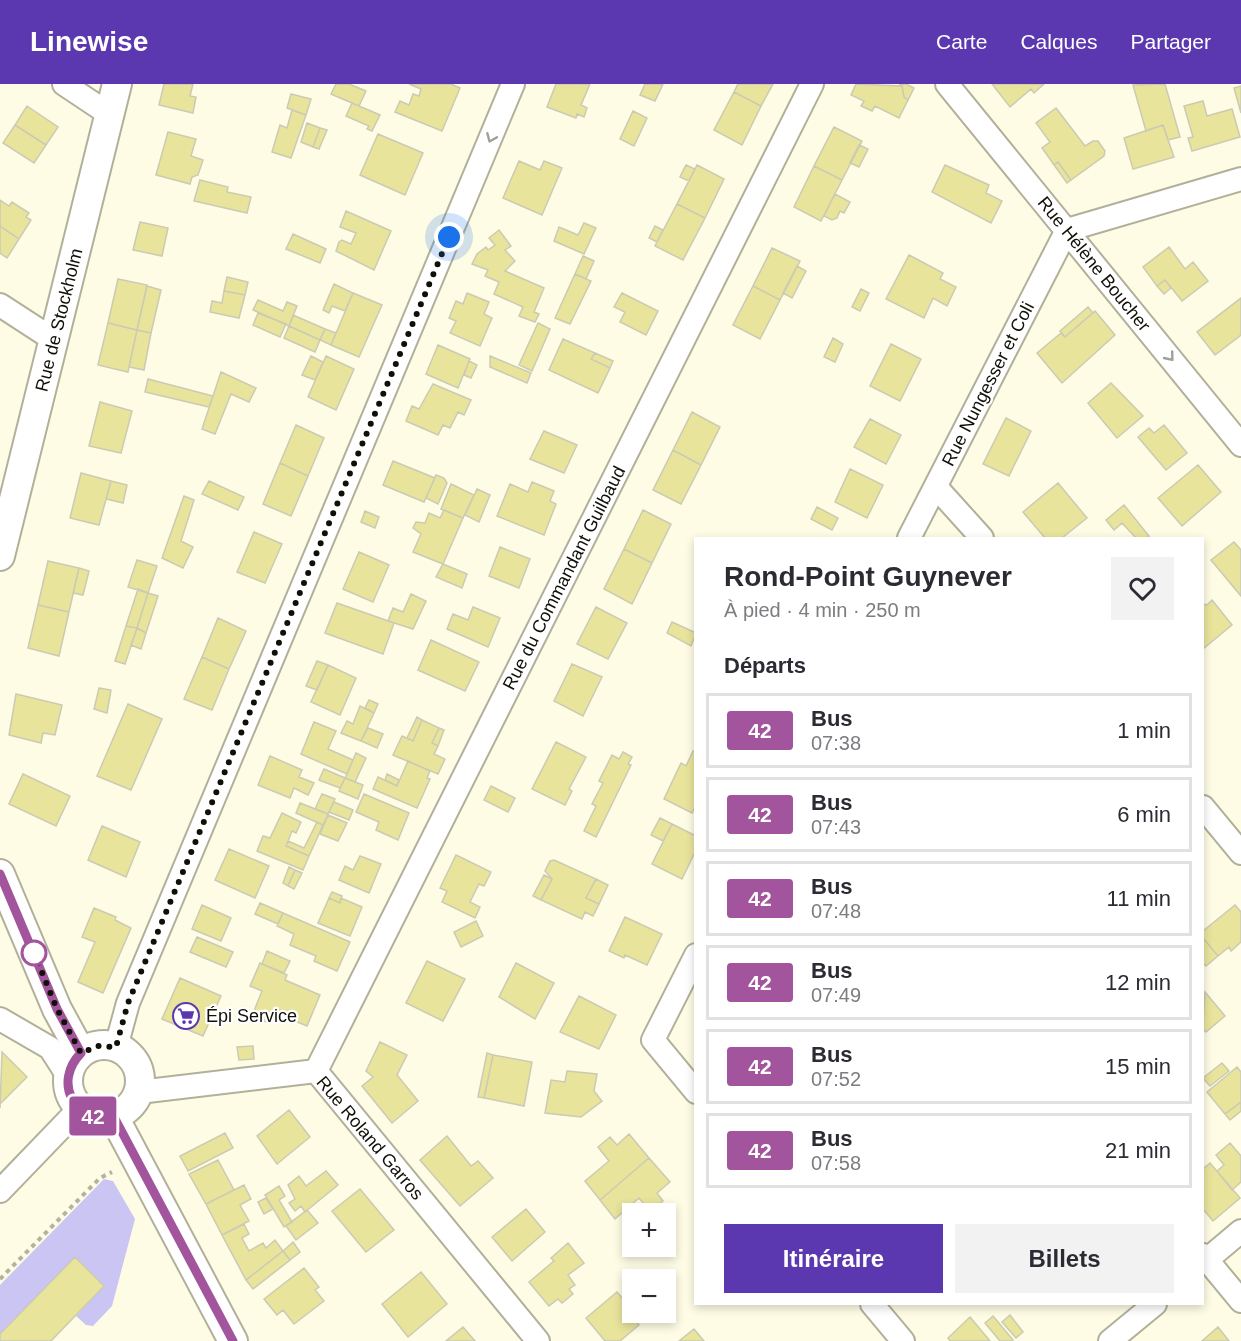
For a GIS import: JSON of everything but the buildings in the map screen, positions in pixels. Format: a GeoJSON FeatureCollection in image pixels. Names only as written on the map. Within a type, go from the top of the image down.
{"type":"FeatureCollection","features":[{"type":"Feature","properties":{"kind":"street"},"geometry":{"type":"LineString","coordinates":[[64,84],[109,114]]}},
{"type":"Feature","properties":{"kind":"street","name":"Rue de Stockholm"},"geometry":{"type":"LineString","coordinates":[[0,556],[117,84]]}},
{"type":"Feature","properties":{"kind":"street"},"geometry":{"type":"LineString","coordinates":[[116,1047],[128,1003],[513,84]]}},
{"type":"Feature","properties":{"kind":"street","name":"Rue du Commandant Guilbaud"},"geometry":{"type":"LineString","coordinates":[[316,1071],[812,84]]}},
{"type":"Feature","properties":{"kind":"street","name":"Rue Hélène Boucher"},"geometry":{"type":"LineString","coordinates":[[948,84],[1241,445]]}},
{"type":"Feature","properties":{"kind":"street"},"geometry":{"type":"LineString","coordinates":[[1067,230],[1241,179]]}},
{"type":"Feature","properties":{"kind":"street","name":"Rue Nungesser et Coli"},"geometry":{"type":"LineString","coordinates":[[910,537],[1067,230]]}},
{"type":"Feature","properties":{"kind":"street"},"geometry":{"type":"LineString","coordinates":[[0,305],[54,340]]}},
{"type":"Feature","properties":{"kind":"street"},"geometry":{"type":"LineString","coordinates":[[936,487],[981,537]]}},
{"type":"Feature","properties":{"kind":"street"},"geometry":{"type":"LineString","coordinates":[[1204,808],[1241,853]]}},
{"type":"Feature","properties":{"kind":"street"},"geometry":{"type":"LineString","coordinates":[[0,874],[57,1009],[74,1064],[70,1094],[80,1108],[96,1117],[114,1117],[129,1108],[139,1092],[140,1083],[136,1065],[125,1051],[116,1047],[98,1046],[74,1064]]}},
{"type":"Feature","properties":{"kind":"street"},"geometry":{"type":"LineString","coordinates":[[694,959],[653,1040],[694,1090]]}},
{"type":"Feature","properties":{"kind":"street"},"geometry":{"type":"LineString","coordinates":[[0,1019],[74,1064]]}},
{"type":"Feature","properties":{"kind":"street","name":"Rue Roland Garros"},"geometry":{"type":"LineString","coordinates":[[139,1092],[316,1071],[538,1341]]}},
{"type":"Feature","properties":{"kind":"street"},"geometry":{"type":"LineString","coordinates":[[0,1191],[80,1108]]}},
{"type":"Feature","properties":{"kind":"street"},"geometry":{"type":"LineString","coordinates":[[114,1117],[233,1341]]}},
{"type":"Feature","properties":{"kind":"street"},"geometry":{"type":"LineString","coordinates":[[1241,1232],[1204,1259],[1241,1301]]}},
{"type":"Feature","properties":{"kind":"street"},"geometry":{"type":"LineString","coordinates":[[873,1305],[903,1341]]}},
{"type":"Feature","properties":{"kind":"street"},"geometry":{"type":"LineString","coordinates":[[1110,1341],[1154,1305]]}},
{"type":"Feature","properties":{"kind":"path"},"geometry":{"type":"LineString","coordinates":[[0,1279],[100,1178],[139,1161]]}},
{"type":"Feature","properties":{"kind":"shaded area"},"geometry":{"type":"Polygon","coordinates":[[[104,1179],[113,1181],[135,1219],[112,1306],[93,1326],[86,1325],[76,1316],[104,1286],[75,1257],[0,1334],[0,1285],[104,1179]]]}},
{"type":"Feature","properties":{"kind":"bus line","name":"42"},"geometry":{"type":"LineString","coordinates":[[0,874],[57,1009],[81,1053],[70,1067],[68,1085],[70,1094],[74,1102],[87,1113],[96,1117],[114,1117],[233,1341]]}},
{"type":"Feature","properties":{"kind":"place","name":"Épi Service"},"geometry":{"type":"Point","coordinates":[186,1016]}},
{"type":"Feature","properties":{"kind":"route"},"geometry":{"type":"LineString","coordinates":[[34,953],[57,1009],[81,1053],[98,1046],[116,1047],[128,1003],[449,237]]}}]}
